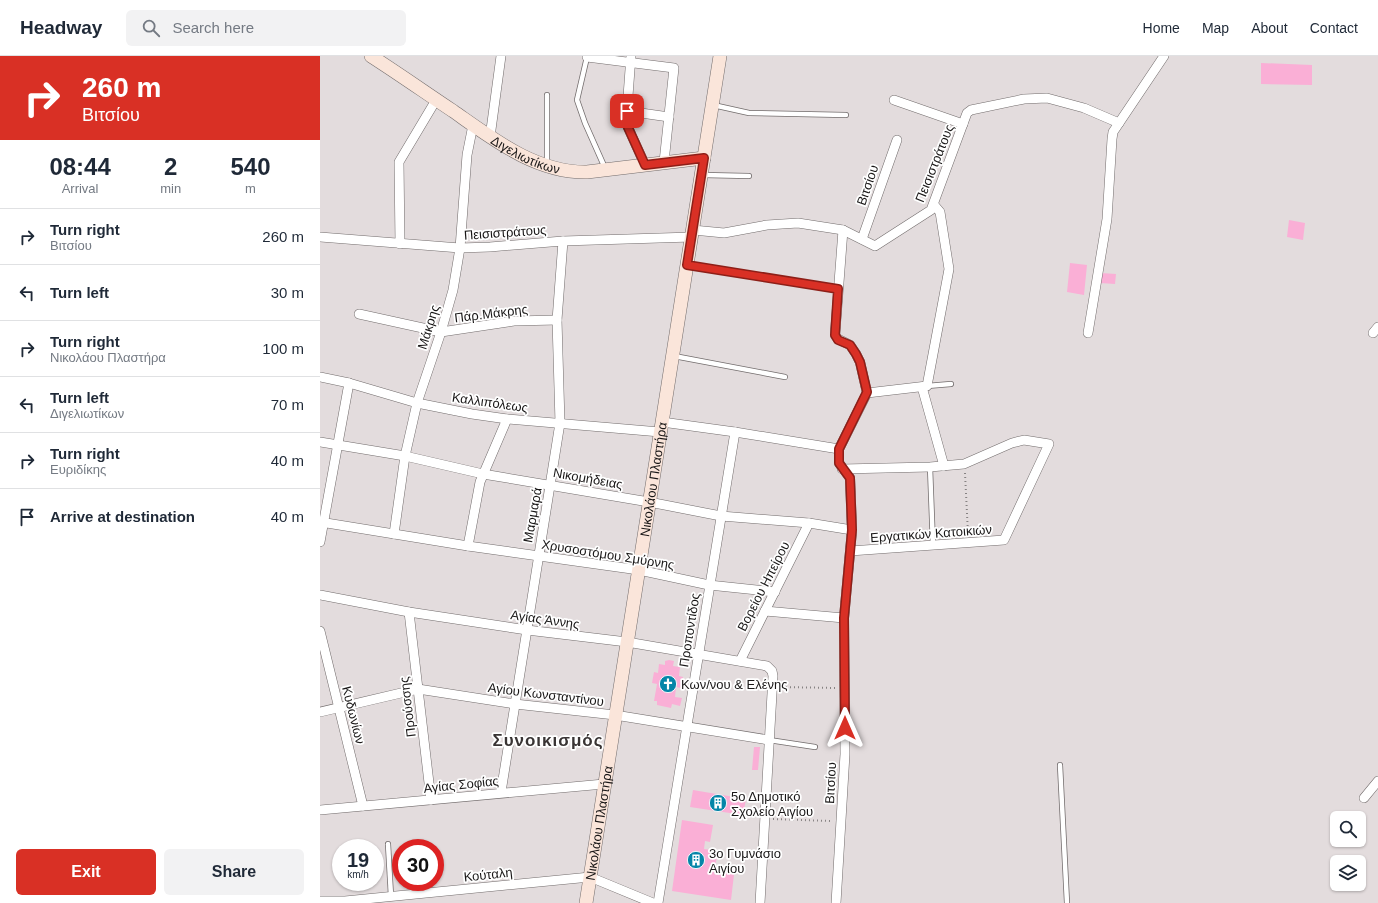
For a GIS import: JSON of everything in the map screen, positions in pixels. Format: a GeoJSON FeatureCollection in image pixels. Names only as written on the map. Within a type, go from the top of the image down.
{"type":"FeatureCollection","features":[{"type":"Feature","properties":{"kind":"main road","name":"Διγελιωτίκων"},"geometry":{"type":"LineString","coordinates":[[371,56],[490,137],[526,158],[547,166],[575,172],[606,170],[704,158]]}},
{"type":"Feature","properties":{"kind":"main road","name":"Νικολάου Πλαστήρα"},"geometry":{"type":"LineString","coordinates":[[586,903],[720,56]]}},
{"type":"Feature","properties":{"kind":"street"},"geometry":{"type":"LineString","coordinates":[[490,137],[501,56]]}},
{"type":"Feature","properties":{"kind":"street"},"geometry":{"type":"LineString","coordinates":[[1088,333],[1107,219],[1112,139],[1119,123],[1164,56]]}},
{"type":"Feature","properties":{"kind":"street"},"geometry":{"type":"LineString","coordinates":[[587,57],[631,59],[674,68],[664,162]]}},
{"type":"Feature","properties":{"kind":"street"},"geometry":{"type":"LineString","coordinates":[[631,59],[626,123],[645,165]]}},
{"type":"Feature","properties":{"kind":"street","name":"Πεισιστράτους"},"geometry":{"type":"LineString","coordinates":[[320,237],[460,248],[724,233],[767,225],[798,223],[843,230],[875,246],[932,210],[967,113],[971,110],[1024,99],[1047,98],[1084,108],[1119,123]]}},
{"type":"Feature","properties":{"kind":"street"},"geometry":{"type":"LineString","coordinates":[[400,244],[399,162],[436,100]]}},
{"type":"Feature","properties":{"kind":"street"},"geometry":{"type":"LineString","coordinates":[[894,100],[963,124]]}},
{"type":"Feature","properties":{"kind":"street"},"geometry":{"type":"LineString","coordinates":[[627,111],[669,116]]}},
{"type":"Feature","properties":{"kind":"street","name":"Μάκρης"},"geometry":{"type":"LineString","coordinates":[[394,534],[406,456],[417,403],[441,332],[453,290],[460,248],[467,156],[473,125]]}},
{"type":"Feature","properties":{"kind":"street","name":"Βιτσίου"},"geometry":{"type":"LineString","coordinates":[[862,239],[897,140]]}},
{"type":"Feature","properties":{"kind":"street"},"geometry":{"type":"LineString","coordinates":[[934,205],[940,212],[949,269],[924,387],[944,466]]}},
{"type":"Feature","properties":{"kind":"street"},"geometry":{"type":"LineString","coordinates":[[839,449],[867,392],[860,362],[856,354],[850,345],[838,340],[835,335],[843,230]]}},
{"type":"Feature","properties":{"kind":"street","name":"Μαρμαρά"},"geometry":{"type":"LineString","coordinates":[[501,792],[560,423],[556,320],[563,241]]}},
{"type":"Feature","properties":{"kind":"street","name":"Πάρ.Μάκρης"},"geometry":{"type":"LineString","coordinates":[[359,314],[441,332],[514,321],[556,320]]}},
{"type":"Feature","properties":{"kind":"street","name":"Καλλιπόλεως"},"geometry":{"type":"LineString","coordinates":[[320,378],[349,383],[417,403],[472,414],[507,419],[735,432],[839,449]]}},
{"type":"Feature","properties":{"kind":"street"},"geometry":{"type":"LineString","coordinates":[[320,542],[322,522],[349,383]]}},
{"type":"Feature","properties":{"kind":"street"},"geometry":{"type":"LineString","coordinates":[[867,392],[924,387]]}},
{"type":"Feature","properties":{"kind":"street"},"geometry":{"type":"LineString","coordinates":[[468,546],[478,491],[507,419]]}},
{"type":"Feature","properties":{"kind":"street","name":"Προποντίδος"},"geometry":{"type":"LineString","coordinates":[[658,903],[735,432]]}},
{"type":"Feature","properties":{"kind":"street","name":"Εργατικών Κατοικιών"},"geometry":{"type":"LineString","coordinates":[[850,551],[1004,540],[1049,444],[1024,440],[1012,443],[964,464]]}},
{"type":"Feature","properties":{"kind":"street","name":"Νικομήδειας"},"geometry":{"type":"LineString","coordinates":[[320,442],[406,456],[484,474],[649,502],[721,516],[809,523],[852,530]]}},
{"type":"Feature","properties":{"kind":"street","name":"Βιτσίου"},"geometry":{"type":"LineString","coordinates":[[836,903],[845,754],[844,618],[852,530],[850,478],[839,463],[839,449]]}},
{"type":"Feature","properties":{"kind":"street"},"geometry":{"type":"LineString","coordinates":[[842,469],[930,467],[964,464]]}},
{"type":"Feature","properties":{"kind":"street","name":"Χρυσοστόμου Σμύρνης"},"geometry":{"type":"LineString","coordinates":[[322,522],[468,546],[639,570],[709,585],[775,592]]}},
{"type":"Feature","properties":{"kind":"street","name":"Βορείου Ηπείρου"},"geometry":{"type":"LineString","coordinates":[[740,661],[809,523]]}},
{"type":"Feature","properties":{"kind":"street","name":"Αγίας Άννης"},"geometry":{"type":"LineString","coordinates":[[320,595],[408,612],[527,630],[627,642],[767,666],[772,671],[772,687]]}},
{"type":"Feature","properties":{"kind":"street"},"geometry":{"type":"LineString","coordinates":[[765,611],[844,618]]}},
{"type":"Feature","properties":{"kind":"street","name":"Προύσσης"},"geometry":{"type":"LineString","coordinates":[[408,612],[431,800]]}},
{"type":"Feature","properties":{"kind":"street","name":"Κυδωνίων"},"geometry":{"type":"LineString","coordinates":[[320,631],[363,806]]}},
{"type":"Feature","properties":{"kind":"street"},"geometry":{"type":"LineString","coordinates":[[760,903],[772,687]]}},
{"type":"Feature","properties":{"kind":"street","name":"Αγίου Κωνσταντίνου"},"geometry":{"type":"LineString","coordinates":[[320,712],[418,689],[515,704],[615,715],[769,740]]}},
{"type":"Feature","properties":{"kind":"street"},"geometry":{"type":"LineString","coordinates":[[1364,798],[1378,781]]}},
{"type":"Feature","properties":{"kind":"street","name":"Αγίας Σοφίας"},"geometry":{"type":"LineString","coordinates":[[320,810],[501,792],[604,784]]}},
{"type":"Feature","properties":{"kind":"street","name":"Κούταλη"},"geometry":{"type":"LineString","coordinates":[[320,901],[345,901],[590,877],[653,903]]}},
{"type":"Feature","properties":{"kind":"lane"},"geometry":{"type":"LineString","coordinates":[[587,57],[577,100],[582,117],[606,170]]}},
{"type":"Feature","properties":{"kind":"lane"},"geometry":{"type":"LineString","coordinates":[[547,95],[547,166]]}},
{"type":"Feature","properties":{"kind":"lane"},"geometry":{"type":"LineString","coordinates":[[713,105],[749,113],[846,115]]}},
{"type":"Feature","properties":{"kind":"lane"},"geometry":{"type":"LineString","coordinates":[[701,175],[749,176]]}},
{"type":"Feature","properties":{"kind":"lane"},"geometry":{"type":"LineString","coordinates":[[687,265],[838,289]]}},
{"type":"Feature","properties":{"kind":"lane"},"geometry":{"type":"LineString","coordinates":[[673,355],[785,377]]}},
{"type":"Feature","properties":{"kind":"lane"},"geometry":{"type":"LineString","coordinates":[[924,387],[951,384]]}},
{"type":"Feature","properties":{"kind":"lane"},"geometry":{"type":"LineString","coordinates":[[930,467],[933,546]]}},
{"type":"Feature","properties":{"kind":"lane"},"geometry":{"type":"LineString","coordinates":[[769,740],[815,747]]}},
{"type":"Feature","properties":{"kind":"lane"},"geometry":{"type":"LineString","coordinates":[[1060,765],[1067,903]]}},
{"type":"Feature","properties":{"kind":"lane"},"geometry":{"type":"LineString","coordinates":[[388,844],[391,896]]}},
{"type":"Feature","properties":{"kind":"path"},"geometry":{"type":"LineString","coordinates":[[964,464],[969,543]]}},
{"type":"Feature","properties":{"kind":"path"},"geometry":{"type":"LineString","coordinates":[[772,687],[845,688]]}},
{"type":"Feature","properties":{"kind":"path"},"geometry":{"type":"LineString","coordinates":[[764,818],[841,821]]}},
{"type":"Feature","properties":{"kind":"building"},"geometry":{"type":"Polygon","coordinates":[[[1261,63],[1312,65],[1312,85],[1261,84],[1261,63]]]}},
{"type":"Feature","properties":{"kind":"building"},"geometry":{"type":"Polygon","coordinates":[[[1289,220],[1305,223],[1303,240],[1287,237],[1289,220]]]}},
{"type":"Feature","properties":{"kind":"building"},"geometry":{"type":"Polygon","coordinates":[[[1070,263],[1087,265],[1084,295],[1067,292],[1070,263]]]}},
{"type":"Feature","properties":{"kind":"building"},"geometry":{"type":"Polygon","coordinates":[[[1101,273],[1116,274],[1115,284],[1100,283],[1101,273]]]}},
{"type":"Feature","properties":{"kind":"building","name":"Κων/νου & Ελένης"},"geometry":{"type":"Polygon","coordinates":[[[665,661],[674,661],[673,666],[680,667],[679,676],[683,677],[681,688],[676,687],[675,697],[682,698],[680,706],[672,704],[671,708],[657,705],[657,701],[654,701],[657,684],[652,683],[654,672],[658,673],[659,664],[665,665],[665,661]]]}},
{"type":"Feature","properties":{"kind":"building"},"geometry":{"type":"Polygon","coordinates":[[[754,747],[760,747],[758,770],[752,770],[754,747]]]}},
{"type":"Feature","properties":{"kind":"building","name":"5ο Δημοτικό Σχολείο Αιγίου"},"geometry":{"type":"Polygon","coordinates":[[[693,790],[746,799],[743,815],[690,807],[693,790]]]}},
{"type":"Feature","properties":{"kind":"building","name":"3ο Γυμνάσιο Αιγίου"},"geometry":{"type":"Polygon","coordinates":[[[682,820],[713,825],[710,842],[705,841],[704,849],[712,850],[717,856],[714,874],[724,875],[725,865],[735,866],[731,900],[672,891],[682,820]]]}},
{"type":"Feature","properties":{"kind":"place","name":"Κων/νου & Ελένης"},"geometry":{"type":"Point","coordinates":[668,684]}},
{"type":"Feature","properties":{"kind":"place","name":"5ο Δημοτικό Σχολείο Αιγίου"},"geometry":{"type":"Point","coordinates":[718,803]}},
{"type":"Feature","properties":{"kind":"place","name":"3ο Γυμνάσιο Αιγίου"},"geometry":{"type":"Point","coordinates":[696,860]}},
{"type":"Feature","properties":{"kind":"district","name":"Συνοικισμός"},"geometry":{"type":"Point","coordinates":[548,740]}},
{"type":"Feature","properties":{"kind":"route"},"geometry":{"type":"LineString","coordinates":[[627,111],[626,123],[645,165],[704,158],[687,265],[838,289],[835,335],[838,340],[846,342],[850,345],[856,354],[860,362],[867,392],[839,449],[839,463],[850,478],[852,530],[844,618],[845,728]]}}]}
